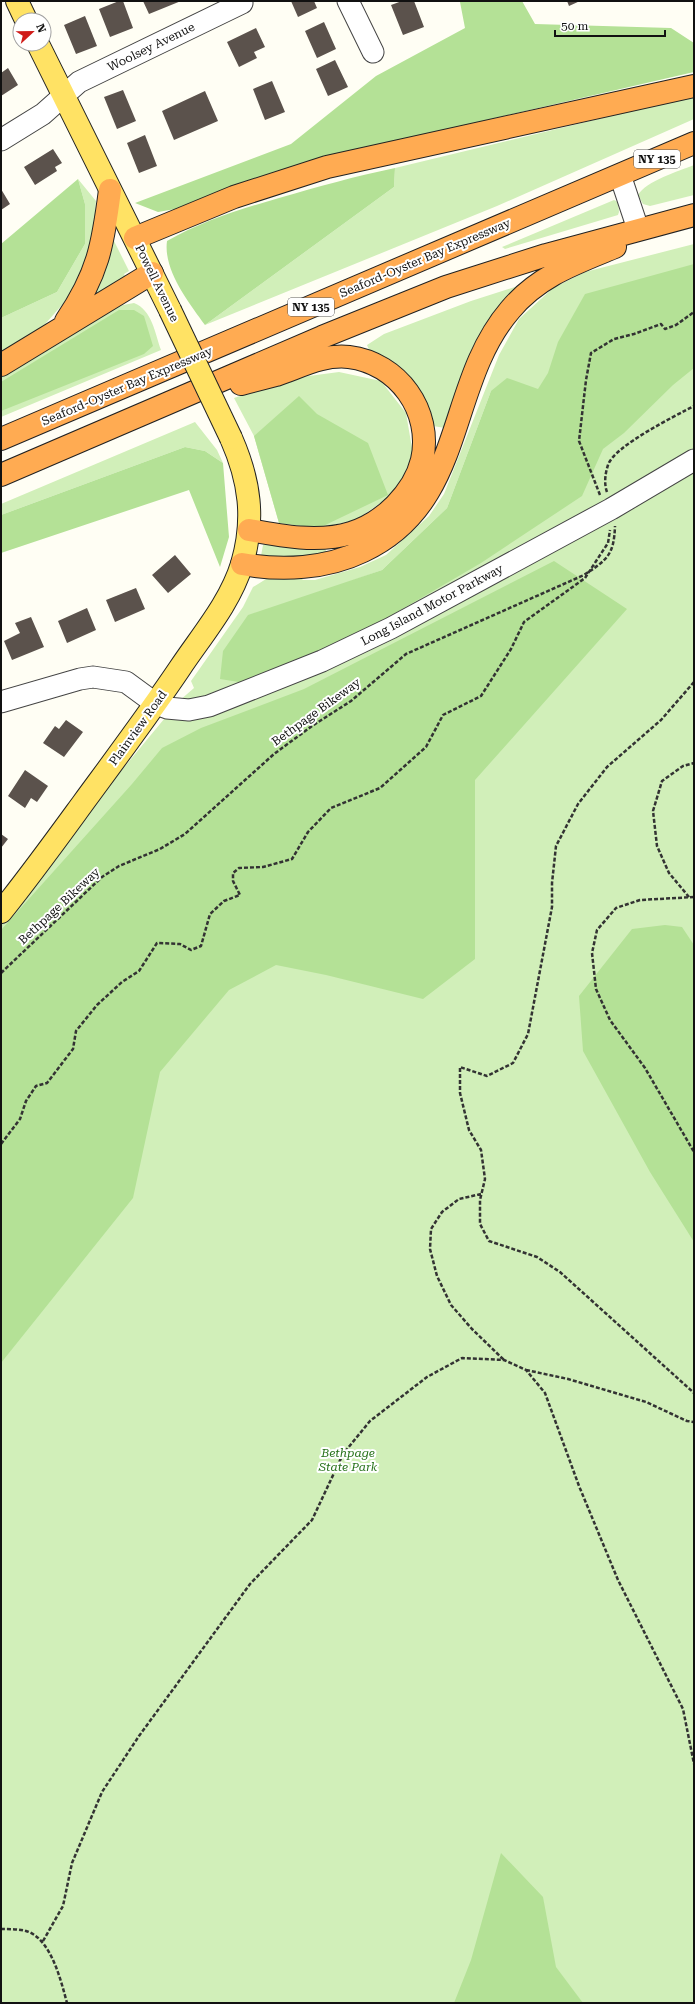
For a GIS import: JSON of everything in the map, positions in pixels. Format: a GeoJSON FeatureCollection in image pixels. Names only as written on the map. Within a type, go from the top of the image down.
{"type":"FeatureCollection","features":[{"type":"Feature","properties":{"kind":"highway"},"geometry":{"type":"LineString","coordinates":[[135,238],[249,191],[328,167],[694,86]]}},
{"type":"Feature","properties":{"kind":"highway","name":"Seaford-Oyster Bay Expressway"},"geometry":{"type":"LineString","coordinates":[[1,439],[694,144]]}},
{"type":"Feature","properties":{"kind":"highway"},"geometry":{"type":"LineString","coordinates":[[62,326],[85,290],[98,262],[110,190]]}},
{"type":"Feature","properties":{"kind":"highway"},"geometry":{"type":"LineString","coordinates":[[242,564],[271,568],[323,564],[354,556],[382,541],[394,532],[416,512],[433,486],[484,351],[499,324],[522,296],[535,284],[566,267],[694,216]]}},
{"type":"Feature","properties":{"kind":"highway","name":"NY 135"},"geometry":{"type":"LineString","coordinates":[[1,475],[315,340],[446,287],[546,254],[638,229],[694,216]]}},
{"type":"Feature","properties":{"kind":"highway"},"geometry":{"type":"LineString","coordinates":[[1,365],[62,326],[152,273]]}},
{"type":"Feature","properties":{"kind":"highway"},"geometry":{"type":"LineString","coordinates":[[172,402],[276,374],[310,362],[336,357],[360,359],[384,370],[395,377],[411,396],[417,407],[423,434],[422,460],[412,485],[391,509],[364,527],[338,536],[295,538],[249,530]]}},
{"type":"Feature","properties":{"kind":"main road"},"geometry":{"type":"LineString","coordinates":[[17,1],[22,12]]}},
{"type":"Feature","properties":{"kind":"main road","name":"Powell Avenue"},"geometry":{"type":"LineString","coordinates":[[42,52],[135,238],[241,461],[246,479],[249,530]]}},
{"type":"Feature","properties":{"kind":"main road","name":"Plainview Road"},"geometry":{"type":"LineString","coordinates":[[1,912],[156,704],[224,603],[242,564],[249,530]]}},
{"type":"Feature","properties":{"kind":"street"},"geometry":{"type":"LineString","coordinates":[[348,1],[373,52]]}},
{"type":"Feature","properties":{"kind":"street","name":"Woolsey Avenue"},"geometry":{"type":"LineString","coordinates":[[1,140],[43,114],[64,97],[79,82],[242,3]]}},
{"type":"Feature","properties":{"kind":"street"},"geometry":{"type":"LineString","coordinates":[[620,175],[638,229]]}},
{"type":"Feature","properties":{"kind":"street","name":"Long Island Motor Parkway"},"geometry":{"type":"LineString","coordinates":[[156,704],[168,708],[184,710],[210,706],[322,661],[391,628],[610,509],[694,460]]}},
{"type":"Feature","properties":{"kind":"street"},"geometry":{"type":"LineString","coordinates":[[1,702],[80,679],[93,677],[126,682],[156,704]]}},
{"type":"Feature","properties":{"kind":"path"},"geometry":{"type":"LineString","coordinates":[[1,1144],[20,1119],[26,1101],[36,1086],[47,1083],[73,1049],[76,1031],[97,1005],[122,982],[139,971],[157,943],[180,944],[191,950],[201,946],[210,914],[224,901],[240,895],[233,881],[233,873],[239,868],[263,867],[292,859],[308,832],[331,808],[380,788],[426,747],[443,716],[481,696],[511,649],[524,622],[586,578],[608,543],[611,522],[610,509],[579,441],[586,380],[591,353],[614,338],[634,334],[661,324],[665,329],[676,325],[694,312]]}},
{"type":"Feature","properties":{"kind":"path","name":"Bethpage Bikeway"},"geometry":{"type":"LineString","coordinates":[[1,973],[102,877],[119,866],[160,849],[185,834],[274,754],[312,726],[351,701],[406,654],[438,641],[590,570],[605,561],[612,548],[616,527],[610,509],[605,484],[608,464],[625,446],[694,406]]}},
{"type":"Feature","properties":{"kind":"path"},"geometry":{"type":"LineString","coordinates":[[694,682],[661,720],[607,767],[578,804],[556,846],[552,883],[552,907],[528,1034],[513,1063],[487,1076],[460,1068],[460,1093],[469,1130],[481,1150],[485,1179],[481,1194],[480,1224],[489,1241],[537,1257],[560,1272],[694,1393]]}},
{"type":"Feature","properties":{"kind":"path"},"geometry":{"type":"LineString","coordinates":[[689,897],[669,873],[657,846],[653,811],[662,780],[683,766],[694,763]]}},
{"type":"Feature","properties":{"kind":"path"},"geometry":{"type":"LineString","coordinates":[[694,897],[640,900],[616,908],[597,930],[592,953],[596,989],[610,1020],[645,1068],[694,1152]]}},
{"type":"Feature","properties":{"kind":"path"},"geometry":{"type":"LineString","coordinates":[[481,1194],[459,1199],[442,1212],[431,1229],[430,1249],[437,1276],[451,1305],[472,1329],[504,1360],[526,1370],[568,1379],[646,1402],[687,1421],[694,1422]]}},
{"type":"Feature","properties":{"kind":"path"},"geometry":{"type":"LineString","coordinates":[[43,1941],[63,1906],[72,1864],[102,1792],[139,1736],[250,1584],[312,1520],[343,1454],[370,1421],[427,1377],[462,1358],[504,1360]]}},
{"type":"Feature","properties":{"kind":"path"},"geometry":{"type":"LineString","coordinates":[[526,1370],[545,1393],[574,1472],[618,1580],[683,1709],[694,1764]]}},
{"type":"Feature","properties":{"kind":"path"},"geometry":{"type":"LineString","coordinates":[[1,1929],[26,1931],[43,1941],[59,1974],[67,2003]]}},
{"type":"Feature","properties":{"kind":"green space"},"geometry":{"type":"Polygon","coordinates":[[[522,1],[535,24],[671,28],[694,43],[694,72],[340,154],[256,178],[181,208],[158,212],[135,203],[291,144],[376,76],[465,28],[460,2],[522,1]]]}},
{"type":"Feature","properties":{"kind":"green space"},"geometry":{"type":"Polygon","coordinates":[[[694,96],[694,119],[497,206],[205,325],[394,187],[395,168],[694,96]]]}},
{"type":"Feature","properties":{"kind":"green space"},"geometry":{"type":"Polygon","coordinates":[[[694,165],[694,195],[650,206],[643,204],[638,195],[648,185],[663,177],[694,165]]]}},
{"type":"Feature","properties":{"kind":"green space"},"geometry":{"type":"Polygon","coordinates":[[[395,168],[394,187],[205,325],[178,286],[169,263],[167,241],[194,227],[250,207],[337,182],[395,168]]]}},
{"type":"Feature","properties":{"kind":"green space"},"geometry":{"type":"Polygon","coordinates":[[[78,179],[96,201],[91,263],[62,305],[39,331],[1,353],[1,318],[57,292],[85,244],[85,204],[78,179]]]}},
{"type":"Feature","properties":{"kind":"green space"},"geometry":{"type":"Polygon","coordinates":[[[78,179],[85,204],[85,244],[57,292],[1,318],[1,244],[78,179]]]}},
{"type":"Feature","properties":{"kind":"green space"},"geometry":{"type":"Polygon","coordinates":[[[614,200],[618,202],[618,215],[505,249],[502,247],[614,200]]]}},
{"type":"Feature","properties":{"kind":"green space"},"geometry":{"type":"Polygon","coordinates":[[[113,239],[129,271],[124,274],[127,280],[86,304],[113,239]]]}},
{"type":"Feature","properties":{"kind":"green space","name":"Bethpage State Park"},"geometry":{"type":"Polygon","coordinates":[[[694,244],[694,2003],[1,2003],[1,916],[179,701],[194,688],[191,681],[243,607],[253,587],[271,576],[287,579],[301,578],[303,580],[315,580],[360,567],[386,555],[429,516],[444,494],[499,355],[519,319],[553,288],[585,272],[694,244]],[[491,391],[447,508],[382,570],[312,595],[325,616],[467,538],[491,391]]]}},
{"type":"Feature","properties":{"kind":"green space"},"geometry":{"type":"Polygon","coordinates":[[[694,264],[694,368],[673,385],[624,433],[603,449],[582,496],[481,563],[356,636],[245,683],[220,679],[223,651],[248,615],[382,570],[447,508],[491,391],[507,378],[538,389],[548,373],[558,342],[585,294],[694,264]]]}},
{"type":"Feature","properties":{"kind":"green space"},"geometry":{"type":"Polygon","coordinates":[[[521,285],[445,428],[433,426],[419,393],[405,371],[369,350],[367,345],[384,334],[471,301],[521,285]]]}},
{"type":"Feature","properties":{"kind":"green space"},"geometry":{"type":"Polygon","coordinates":[[[134,303],[140,306],[149,316],[161,350],[1,417],[1,376],[90,321],[123,305],[134,303]]]}},
{"type":"Feature","properties":{"kind":"green space"},"geometry":{"type":"Polygon","coordinates":[[[119,310],[134,310],[144,316],[153,346],[144,354],[1,411],[1,382],[119,310]]]}},
{"type":"Feature","properties":{"kind":"green space"},"geometry":{"type":"Polygon","coordinates":[[[339,372],[381,381],[406,413],[413,454],[399,490],[356,520],[319,528],[279,523],[254,436],[234,398],[294,378],[339,372]]]}},
{"type":"Feature","properties":{"kind":"green space"},"geometry":{"type":"Polygon","coordinates":[[[299,396],[317,414],[368,443],[388,495],[319,528],[279,523],[254,436],[299,396]]]}},
{"type":"Feature","properties":{"kind":"green space"},"geometry":{"type":"Polygon","coordinates":[[[195,422],[217,450],[223,463],[205,451],[185,447],[1,515],[1,504],[195,422]]]}},
{"type":"Feature","properties":{"kind":"green space"},"geometry":{"type":"Polygon","coordinates":[[[185,447],[205,451],[223,463],[229,537],[220,567],[189,490],[1,553],[1,515],[185,447]]]}},
{"type":"Feature","properties":{"kind":"green space"},"geometry":{"type":"Polygon","coordinates":[[[269,543],[325,548],[328,557],[310,560],[261,556],[263,545],[269,543]]]}},
{"type":"Feature","properties":{"kind":"green space"},"geometry":{"type":"Polygon","coordinates":[[[554,561],[627,609],[475,780],[475,959],[423,999],[326,975],[276,965],[229,990],[160,1072],[133,1198],[1,1363],[1,930],[132,784],[162,748],[201,728],[304,689],[554,561]]]}},
{"type":"Feature","properties":{"kind":"green space"},"geometry":{"type":"Polygon","coordinates":[[[665,925],[682,927],[694,945],[694,1242],[650,1172],[583,1051],[579,996],[632,929],[665,925]]]}},
{"type":"Feature","properties":{"kind":"green space"},"geometry":{"type":"Polygon","coordinates":[[[501,1853],[543,1897],[556,1967],[583,2003],[454,2003],[471,1960],[501,1853]]]}},
{"type":"Feature","properties":{"kind":"building"},"geometry":{"type":"Polygon","coordinates":[[[119,1],[123,1],[133,28],[110,37],[99,9],[119,1]]]}},
{"type":"Feature","properties":{"kind":"building"},"geometry":{"type":"Polygon","coordinates":[[[143,1],[181,1],[149,14],[143,1]]]}},
{"type":"Feature","properties":{"kind":"building"},"geometry":{"type":"Polygon","coordinates":[[[291,1],[314,1],[317,8],[298,17],[291,1]]]}},
{"type":"Feature","properties":{"kind":"building"},"geometry":{"type":"Polygon","coordinates":[[[402,1],[414,1],[424,27],[403,35],[391,5],[402,1]]]}},
{"type":"Feature","properties":{"kind":"building"},"geometry":{"type":"Polygon","coordinates":[[[567,1],[580,1],[569,6],[567,1]]]}},
{"type":"Feature","properties":{"kind":"building"},"geometry":{"type":"Polygon","coordinates":[[[85,16],[97,46],[76,54],[64,25],[85,16]]]}},
{"type":"Feature","properties":{"kind":"building"},"geometry":{"type":"Polygon","coordinates":[[[324,22],[336,49],[317,58],[305,31],[324,22]]]}},
{"type":"Feature","properties":{"kind":"building"},"geometry":{"type":"Polygon","coordinates":[[[256,28],[265,47],[254,52],[257,58],[239,67],[227,42],[256,28]]]}},
{"type":"Feature","properties":{"kind":"building"},"geometry":{"type":"Polygon","coordinates":[[[335,60],[348,87],[328,96],[316,69],[335,60]]]}},
{"type":"Feature","properties":{"kind":"building"},"geometry":{"type":"Polygon","coordinates":[[[8,68],[18,85],[1,96],[1,73],[8,68]]]}},
{"type":"Feature","properties":{"kind":"building"},"geometry":{"type":"Polygon","coordinates":[[[272,81],[285,112],[265,120],[253,89],[272,81]]]}},
{"type":"Feature","properties":{"kind":"building"},"geometry":{"type":"Polygon","coordinates":[[[123,90],[136,121],[117,129],[104,97],[123,90]]]}},
{"type":"Feature","properties":{"kind":"building"},"geometry":{"type":"Polygon","coordinates":[[[205,91],[218,121],[174,140],[162,111],[205,91]]]}},
{"type":"Feature","properties":{"kind":"building"},"geometry":{"type":"Polygon","coordinates":[[[145,135],[157,166],[139,173],[127,143],[145,135]]]}},
{"type":"Feature","properties":{"kind":"building"},"geometry":{"type":"Polygon","coordinates":[[[53,149],[62,163],[55,167],[57,171],[35,185],[24,167],[53,149]]]}},
{"type":"Feature","properties":{"kind":"building"},"geometry":{"type":"Polygon","coordinates":[[[1,189],[10,204],[1,210],[1,189]]]}},
{"type":"Feature","properties":{"kind":"building"},"geometry":{"type":"Polygon","coordinates":[[[175,555],[191,574],[168,593],[152,575],[175,555]]]}},
{"type":"Feature","properties":{"kind":"building"},"geometry":{"type":"Polygon","coordinates":[[[136,588],[145,609],[115,622],[106,600],[136,588]]]}},
{"type":"Feature","properties":{"kind":"building"},"geometry":{"type":"Polygon","coordinates":[[[87,608],[96,630],[67,643],[58,621],[87,608]]]}},
{"type":"Feature","properties":{"kind":"building"},"geometry":{"type":"Polygon","coordinates":[[[31,617],[44,647],[12,660],[4,641],[20,633],[15,623],[31,617]]]}},
{"type":"Feature","properties":{"kind":"building"},"geometry":{"type":"Polygon","coordinates":[[[66,720],[83,732],[64,757],[43,743],[55,726],[59,729],[66,720]]]}},
{"type":"Feature","properties":{"kind":"building"},"geometry":{"type":"Polygon","coordinates":[[[25,770],[48,786],[37,802],[31,798],[25,808],[8,796],[25,770]]]}},
{"type":"Feature","properties":{"kind":"building"},"geometry":{"type":"Polygon","coordinates":[[[1,834],[8,839],[1,848],[1,834]]]}}]}
